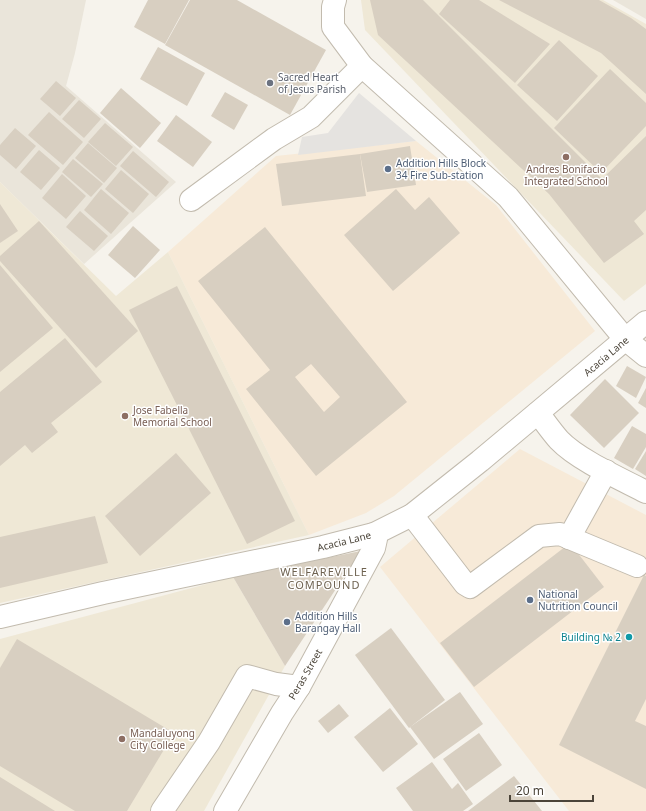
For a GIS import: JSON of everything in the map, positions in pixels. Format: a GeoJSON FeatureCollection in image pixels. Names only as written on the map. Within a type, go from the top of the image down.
{"type":"FeatureCollection","features":[{"type":"Feature","properties":{"kind":"street"},"geometry":{"type":"LineString","coordinates":[[335,0],[333,7],[333,27],[362,66],[508,197],[625,340],[646,356]]}},
{"type":"Feature","properties":{"kind":"street"},"geometry":{"type":"LineString","coordinates":[[191,200],[274,139],[311,116],[362,66]]}},
{"type":"Feature","properties":{"kind":"street","name":"Acacia Lane"},"geometry":{"type":"LineString","coordinates":[[0,617],[109,592],[323,547],[374,534],[412,515],[538,413],[646,322]]}},
{"type":"Feature","properties":{"kind":"street"},"geometry":{"type":"LineString","coordinates":[[538,413],[559,440],[576,454],[606,472],[646,492]]}},
{"type":"Feature","properties":{"kind":"street"},"geometry":{"type":"LineString","coordinates":[[569,538],[606,472]]}},
{"type":"Feature","properties":{"kind":"street"},"geometry":{"type":"LineString","coordinates":[[412,515],[465,584],[470,587],[540,536],[560,534],[637,566]]}},
{"type":"Feature","properties":{"kind":"street","name":"Peras Street"},"geometry":{"type":"LineString","coordinates":[[225,811],[282,713],[299,687],[374,548],[376,539],[374,534]]}},
{"type":"Feature","properties":{"kind":"street"},"geometry":{"type":"LineString","coordinates":[[162,811],[209,742],[247,676],[276,684],[299,687]]}},
{"type":"Feature","properties":{"kind":"shaded area"},"geometry":{"type":"Polygon","coordinates":[[[0,0],[86,0],[75,53],[66,86],[176,182],[84,264],[0,182],[0,0]]]}},
{"type":"Feature","properties":{"kind":"shaded area","name":"Andres Bonifacio Integrated School"},"geometry":{"type":"Polygon","coordinates":[[[361,0],[603,0],[646,24],[646,284],[624,301],[365,30],[361,0]]]}},
{"type":"Feature","properties":{"kind":"shaded area"},"geometry":{"type":"Polygon","coordinates":[[[613,0],[646,0],[646,19],[613,0]]]}},
{"type":"Feature","properties":{"kind":"shaded area"},"geometry":{"type":"Polygon","coordinates":[[[359,93],[416,141],[298,155],[302,137],[328,133],[359,93]]]}},
{"type":"Feature","properties":{"kind":"shaded area"},"geometry":{"type":"Polygon","coordinates":[[[416,141],[496,205],[595,331],[394,496],[366,513],[309,535],[168,252],[276,156],[416,141]]]}},
{"type":"Feature","properties":{"kind":"shaded area","name":"Jose Fabella Memorial School"},"geometry":{"type":"Polygon","coordinates":[[[0,182],[116,296],[168,252],[309,535],[0,603],[0,182]]]}},
{"type":"Feature","properties":{"kind":"shaded area"},"geometry":{"type":"Polygon","coordinates":[[[520,449],[646,515],[646,811],[569,811],[380,567],[520,449]]]}},
{"type":"Feature","properties":{"kind":"shaded area","name":"Mandaluyong City College"},"geometry":{"type":"Polygon","coordinates":[[[233,577],[285,666],[204,811],[0,811],[0,639],[233,577]]]}},
{"type":"Feature","properties":{"kind":"building"},"geometry":{"type":"Polygon","coordinates":[[[148,0],[189,0],[165,44],[134,27],[148,0]]]}},
{"type":"Feature","properties":{"kind":"building","name":"Sacred Heart of Jesus Parish"},"geometry":{"type":"Polygon","coordinates":[[[190,0],[237,0],[326,50],[290,115],[165,45],[190,0]]]}},
{"type":"Feature","properties":{"kind":"building"},"geometry":{"type":"Polygon","coordinates":[[[370,0],[423,0],[602,179],[646,136],[646,210],[634,221],[644,234],[604,263],[549,194],[378,35],[370,0]]]}},
{"type":"Feature","properties":{"kind":"building"},"geometry":{"type":"Polygon","coordinates":[[[450,0],[479,0],[550,44],[515,83],[439,14],[450,0]]]}},
{"type":"Feature","properties":{"kind":"building"},"geometry":{"type":"Polygon","coordinates":[[[499,0],[599,0],[631,18],[646,29],[646,94],[601,53],[499,0]]]}},
{"type":"Feature","properties":{"kind":"building"},"geometry":{"type":"Polygon","coordinates":[[[559,40],[598,76],[557,121],[517,85],[559,40]]]}},
{"type":"Feature","properties":{"kind":"building"},"geometry":{"type":"Polygon","coordinates":[[[158,47],[205,73],[187,106],[140,79],[158,47]]]}},
{"type":"Feature","properties":{"kind":"building"},"geometry":{"type":"Polygon","coordinates":[[[610,69],[646,103],[646,126],[601,173],[554,128],[610,69]]]}},
{"type":"Feature","properties":{"kind":"building"},"geometry":{"type":"Polygon","coordinates":[[[56,81],[76,98],[60,116],[40,99],[56,81]]]}},
{"type":"Feature","properties":{"kind":"building"},"geometry":{"type":"Polygon","coordinates":[[[121,88],[161,123],[140,148],[100,113],[121,88]]]}},
{"type":"Feature","properties":{"kind":"building"},"geometry":{"type":"Polygon","coordinates":[[[225,92],[248,105],[234,130],[211,116],[225,92]]]}},
{"type":"Feature","properties":{"kind":"building"},"geometry":{"type":"Polygon","coordinates":[[[79,100],[101,119],[84,138],[62,119],[79,100]]]}},
{"type":"Feature","properties":{"kind":"building"},"geometry":{"type":"Polygon","coordinates":[[[49,112],[83,142],[63,165],[28,135],[49,112]]]}},
{"type":"Feature","properties":{"kind":"building"},"geometry":{"type":"Polygon","coordinates":[[[176,115],[212,142],[193,167],[157,141],[176,115]]]}},
{"type":"Feature","properties":{"kind":"building"},"geometry":{"type":"Polygon","coordinates":[[[105,123],[133,147],[116,166],[88,142],[105,123]]]}},
{"type":"Feature","properties":{"kind":"building"},"geometry":{"type":"Polygon","coordinates":[[[15,128],[36,146],[16,169],[0,155],[0,145],[15,128]]]}},
{"type":"Feature","properties":{"kind":"building"},"geometry":{"type":"Polygon","coordinates":[[[88,143],[117,168],[104,183],[75,158],[88,143]]]}},
{"type":"Feature","properties":{"kind":"building","name":"Addition Hills Block 34 Fire Sub-station"},"geometry":{"type":"Polygon","coordinates":[[[410,146],[416,185],[367,192],[360,154],[410,146]]]}},
{"type":"Feature","properties":{"kind":"building"},"geometry":{"type":"Polygon","coordinates":[[[39,150],[60,168],[41,190],[20,172],[39,150]]]}},
{"type":"Feature","properties":{"kind":"building"},"geometry":{"type":"Polygon","coordinates":[[[133,151],[169,182],[156,197],[120,166],[133,151]]]}},
{"type":"Feature","properties":{"kind":"building"},"geometry":{"type":"Polygon","coordinates":[[[360,154],[366,196],[282,206],[276,164],[360,154]]]}},
{"type":"Feature","properties":{"kind":"building"},"geometry":{"type":"Polygon","coordinates":[[[73,159],[103,184],[91,197],[62,172],[73,159]]]}},
{"type":"Feature","properties":{"kind":"building"},"geometry":{"type":"Polygon","coordinates":[[[121,170],[149,194],[133,213],[105,189],[121,170]]]}},
{"type":"Feature","properties":{"kind":"building"},"geometry":{"type":"Polygon","coordinates":[[[62,174],[86,196],[66,219],[42,198],[62,174]]]}},
{"type":"Feature","properties":{"kind":"building"},"geometry":{"type":"Polygon","coordinates":[[[101,189],[129,213],[111,234],[84,210],[101,189]]]}},
{"type":"Feature","properties":{"kind":"building"},"geometry":{"type":"Polygon","coordinates":[[[396,189],[415,210],[429,197],[460,233],[393,291],[344,235],[396,189]]]}},
{"type":"Feature","properties":{"kind":"building"},"geometry":{"type":"Polygon","coordinates":[[[0,204],[18,231],[0,243],[0,204]]]}},
{"type":"Feature","properties":{"kind":"building"},"geometry":{"type":"Polygon","coordinates":[[[80,211],[108,236],[94,251],[66,227],[80,211]]]}},
{"type":"Feature","properties":{"kind":"building"},"geometry":{"type":"Polygon","coordinates":[[[39,221],[138,331],[96,368],[0,261],[0,256],[39,221]]]}},
{"type":"Feature","properties":{"kind":"building"},"geometry":{"type":"Polygon","coordinates":[[[133,226],[160,250],[135,278],[108,255],[133,226]]]}},
{"type":"Feature","properties":{"kind":"building"},"geometry":{"type":"Polygon","coordinates":[[[265,227],[407,402],[316,476],[246,389],[270,370],[198,281],[265,227]],[[311,364],[295,377],[324,412],[340,397],[311,364]]]}},
{"type":"Feature","properties":{"kind":"building"},"geometry":{"type":"Polygon","coordinates":[[[0,265],[53,328],[0,372],[0,265]]]}},
{"type":"Feature","properties":{"kind":"building"},"geometry":{"type":"Polygon","coordinates":[[[177,286],[295,521],[247,544],[129,310],[177,286]]]}},
{"type":"Feature","properties":{"kind":"building"},"geometry":{"type":"Polygon","coordinates":[[[65,338],[102,382],[51,423],[58,432],[32,453],[25,445],[0,466],[0,392],[65,338]]]}},
{"type":"Feature","properties":{"kind":"building"},"geometry":{"type":"Polygon","coordinates":[[[627,366],[646,377],[636,398],[616,386],[627,366]]]}},
{"type":"Feature","properties":{"kind":"building"},"geometry":{"type":"Polygon","coordinates":[[[605,379],[639,413],[604,448],[570,415],[605,379]]]}},
{"type":"Feature","properties":{"kind":"building"},"geometry":{"type":"Polygon","coordinates":[[[646,388],[646,408],[638,403],[646,388]]]}},
{"type":"Feature","properties":{"kind":"building"},"geometry":{"type":"Polygon","coordinates":[[[632,426],[646,434],[646,447],[633,469],[614,458],[632,426]]]}},
{"type":"Feature","properties":{"kind":"building"},"geometry":{"type":"Polygon","coordinates":[[[646,451],[646,476],[635,469],[646,451]]]}},
{"type":"Feature","properties":{"kind":"building"},"geometry":{"type":"Polygon","coordinates":[[[176,453],[211,493],[140,556],[105,516],[176,453]]]}},
{"type":"Feature","properties":{"kind":"building"},"geometry":{"type":"Polygon","coordinates":[[[95,516],[108,563],[0,588],[0,537],[95,516]]]}},
{"type":"Feature","properties":{"kind":"building"},"geometry":{"type":"Polygon","coordinates":[[[570,543],[604,587],[474,687],[440,643],[570,543]]]}},
{"type":"Feature","properties":{"kind":"building","name":"Addition Hills Barangay Hall"},"geometry":{"type":"Polygon","coordinates":[[[361,551],[285,666],[233,577],[361,551]]]}},
{"type":"Feature","properties":{"kind":"building","name":"Building № 2"},"geometry":{"type":"Polygon","coordinates":[[[644,575],[646,576],[646,699],[635,721],[646,726],[646,789],[559,745],[644,575]]]}},
{"type":"Feature","properties":{"kind":"building"},"geometry":{"type":"Polygon","coordinates":[[[391,628],[445,700],[409,728],[355,655],[391,628]]]}},
{"type":"Feature","properties":{"kind":"building"},"geometry":{"type":"Polygon","coordinates":[[[17,639],[174,733],[127,811],[75,811],[0,766],[0,668],[17,639]]]}},
{"type":"Feature","properties":{"kind":"building"},"geometry":{"type":"Polygon","coordinates":[[[460,692],[483,724],[434,759],[410,727],[460,692]]]}},
{"type":"Feature","properties":{"kind":"building"},"geometry":{"type":"Polygon","coordinates":[[[339,704],[349,716],[328,733],[318,721],[339,704]]]}},
{"type":"Feature","properties":{"kind":"building"},"geometry":{"type":"Polygon","coordinates":[[[390,708],[418,744],[383,772],[354,737],[390,708]]]}},
{"type":"Feature","properties":{"kind":"building"},"geometry":{"type":"Polygon","coordinates":[[[479,733],[502,765],[466,791],[443,759],[479,733]]]}},
{"type":"Feature","properties":{"kind":"building"},"geometry":{"type":"Polygon","coordinates":[[[432,762],[452,789],[458,783],[473,804],[463,811],[413,811],[396,788],[432,762]]]}},
{"type":"Feature","properties":{"kind":"building"},"geometry":{"type":"Polygon","coordinates":[[[514,776],[542,811],[468,811],[514,776]]]}},
{"type":"Feature","properties":{"kind":"building"},"geometry":{"type":"Polygon","coordinates":[[[0,777],[55,811],[0,811],[0,777]]]}},
{"type":"Feature","properties":{"kind":"place","name":"Sacred Heart of Jesus Parish"},"geometry":{"type":"Point","coordinates":[270,83]}},
{"type":"Feature","properties":{"kind":"place","name":"Andres Bonifacio Integrated School"},"geometry":{"type":"Point","coordinates":[566,157]}},
{"type":"Feature","properties":{"kind":"place","name":"Addition Hills Block 34 Fire Sub-station"},"geometry":{"type":"Point","coordinates":[388,169]}},
{"type":"Feature","properties":{"kind":"place","name":"Jose Fabella Memorial School"},"geometry":{"type":"Point","coordinates":[125,416]}},
{"type":"Feature","properties":{"kind":"place","name":"National Nutrition Council"},"geometry":{"type":"Point","coordinates":[530,600]}},
{"type":"Feature","properties":{"kind":"place","name":"Addition Hills Barangay Hall"},"geometry":{"type":"Point","coordinates":[287,622]}},
{"type":"Feature","properties":{"kind":"place","name":"Building № 2"},"geometry":{"type":"Point","coordinates":[629,637]}},
{"type":"Feature","properties":{"kind":"place","name":"Mandaluyong City College"},"geometry":{"type":"Point","coordinates":[122,739]}},
{"type":"Feature","properties":{"kind":"district","name":"WELFAREVILLE COMPOUND"},"geometry":{"type":"Point","coordinates":[324,577]}}]}
